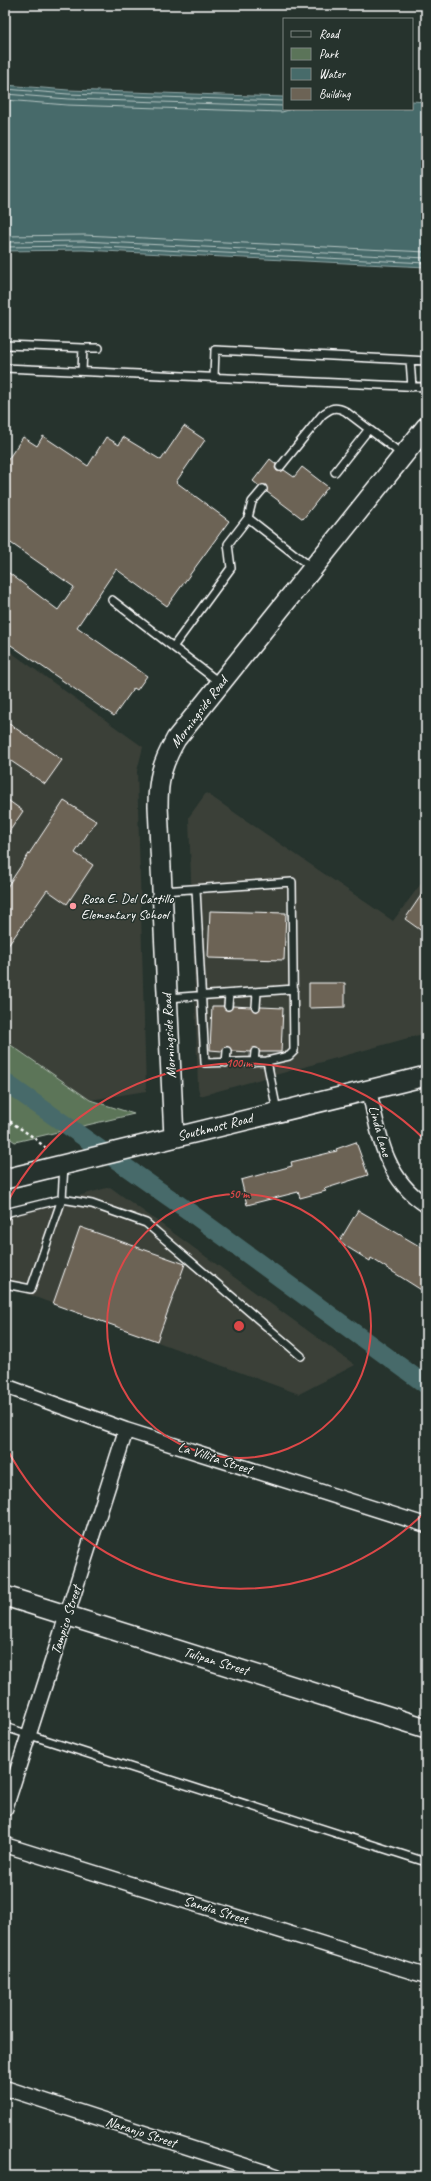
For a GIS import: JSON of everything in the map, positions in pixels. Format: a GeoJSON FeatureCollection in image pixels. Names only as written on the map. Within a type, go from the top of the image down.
{"type":"FeatureCollection","features":[{"type":"Feature","properties":{"kind":"street","name":"Morningside Road"},"geometry":{"type":"LineString","coordinates":[[174,1137],[158,782],[164,760],[176,739],[426,427]]}},
{"type":"Feature","properties":{"kind":"street","name":"Southmost Road"},"geometry":{"type":"LineString","coordinates":[[5,1179],[426,1076]]}},
{"type":"Feature","properties":{"kind":"street","name":"Linda Lane"},"geometry":{"type":"LineString","coordinates":[[369,1090],[383,1152],[397,1178],[426,1205]]}},
{"type":"Feature","properties":{"kind":"street","name":"La Villita Street"},"geometry":{"type":"LineString","coordinates":[[5,1386],[126,1430],[426,1525]]}},
{"type":"Feature","properties":{"kind":"street","name":"Tampico Street"},"geometry":{"type":"LineString","coordinates":[[5,1810],[126,1430]]}},
{"type":"Feature","properties":{"kind":"street","name":"Tulipan Street"},"geometry":{"type":"LineString","coordinates":[[5,1596],[426,1728]]}},
{"type":"Feature","properties":{"kind":"street","name":"Sandia Street"},"geometry":{"type":"LineString","coordinates":[[5,1845],[426,1976]]}},
{"type":"Feature","properties":{"kind":"street","name":"Naranjo Street"},"geometry":{"type":"LineString","coordinates":[[5,2088],[277,2176]]}},
{"type":"Feature","properties":{"kind":"lane"},"geometry":{"type":"LineString","coordinates":[[5,345],[99,348]]}},
{"type":"Feature","properties":{"kind":"lane"},"geometry":{"type":"LineString","coordinates":[[82,371],[83,348]]}},
{"type":"Feature","properties":{"kind":"lane"},"geometry":{"type":"LineString","coordinates":[[214,377],[215,350],[426,361]]}},
{"type":"Feature","properties":{"kind":"lane"},"geometry":{"type":"LineString","coordinates":[[410,360],[412,387]]}},
{"type":"Feature","properties":{"kind":"lane"},"geometry":{"type":"LineString","coordinates":[[5,368],[426,388]]}},
{"type":"Feature","properties":{"kind":"lane"},"geometry":{"type":"LineString","coordinates":[[280,467],[322,415],[331,408],[338,408],[345,411],[403,456]]}},
{"type":"Feature","properties":{"kind":"lane"},"geometry":{"type":"LineString","coordinates":[[335,472],[369,429]]}},
{"type":"Feature","properties":{"kind":"lane"},"geometry":{"type":"LineString","coordinates":[[173,647],[231,568],[228,544],[248,518],[252,502],[263,489]]}},
{"type":"Feature","properties":{"kind":"lane"},"geometry":{"type":"LineString","coordinates":[[248,518],[312,568]]}},
{"type":"Feature","properties":{"kind":"lane"},"geometry":{"type":"LineString","coordinates":[[112,600],[220,684]]}},
{"type":"Feature","properties":{"kind":"lane"},"geometry":{"type":"LineString","coordinates":[[162,891],[292,882],[294,1051],[289,1056],[267,1061],[205,1063],[196,889]]}},
{"type":"Feature","properties":{"kind":"lane"},"geometry":{"type":"LineString","coordinates":[[167,998],[294,989]]}},
{"type":"Feature","properties":{"kind":"lane"},"geometry":{"type":"LineString","coordinates":[[256,1007],[257,992]]}},
{"type":"Feature","properties":{"kind":"lane"},"geometry":{"type":"LineString","coordinates":[[228,1006],[229,994]]}},
{"type":"Feature","properties":{"kind":"lane"},"geometry":{"type":"LineString","coordinates":[[226,1063],[227,1051]]}},
{"type":"Feature","properties":{"kind":"lane"},"geometry":{"type":"LineString","coordinates":[[254,1062],[255,1052]]}},
{"type":"Feature","properties":{"kind":"lane"},"geometry":{"type":"LineString","coordinates":[[267,1061],[277,1112]]}},
{"type":"Feature","properties":{"kind":"lane"},"geometry":{"type":"LineString","coordinates":[[5,1284],[31,1289],[62,1199],[64,1165]]}},
{"type":"Feature","properties":{"kind":"lane"},"geometry":{"type":"LineString","coordinates":[[5,1216],[9,1212],[62,1199],[92,1204],[146,1223],[301,1356]]}},
{"type":"Feature","properties":{"kind":"lane"},"geometry":{"type":"LineString","coordinates":[[5,1727],[426,1862]]}},
{"type":"Feature","properties":{"kind":"path"},"geometry":{"type":"LineString","coordinates":[[5,1118],[33,1137],[64,1165]]}},
{"type":"Feature","properties":{"kind":"shaded area","name":"Rosa E. Del Castillo Elementary School"},"geometry":{"type":"Polygon","coordinates":[[[5,648],[143,747],[137,771],[146,1091],[90,1100],[5,1041],[5,648]]]}},
{"type":"Feature","properties":{"kind":"shaded area"},"geometry":{"type":"Polygon","coordinates":[[[206,793],[393,921],[426,877],[426,1033],[200,1096],[198,1087],[189,817],[206,793]]]}},
{"type":"Feature","properties":{"kind":"shaded area"},"geometry":{"type":"Polygon","coordinates":[[[110,1187],[355,1365],[299,1394],[5,1286],[5,1217],[110,1187]]]}},
{"type":"Feature","properties":{"kind":"green space"},"geometry":{"type":"Polygon","coordinates":[[[5,1041],[90,1100],[134,1114],[15,1142],[5,1135],[5,1041]]]}},
{"type":"Feature","properties":{"kind":"water"},"geometry":{"type":"Polygon","coordinates":[[[5,85],[68,90],[283,97],[283,110],[413,110],[413,101],[426,102],[426,267],[83,250],[5,251],[5,85]]]}},
{"type":"Feature","properties":{"kind":"building"},"geometry":{"type":"Polygon","coordinates":[[[184,426],[205,440],[176,482],[229,521],[167,606],[116,569],[77,627],[147,676],[137,690],[134,688],[114,716],[5,641],[5,570],[58,610],[74,587],[5,539],[5,464],[23,437],[37,446],[43,436],[88,466],[106,437],[119,445],[123,437],[161,460],[184,426]]]}},
{"type":"Feature","properties":{"kind":"building"},"geometry":{"type":"Polygon","coordinates":[[[270,459],[276,464],[275,468],[277,471],[284,470],[294,477],[302,467],[328,487],[303,519],[267,492],[266,485],[259,486],[253,481],[270,459]]]}},
{"type":"Feature","properties":{"kind":"building"},"geometry":{"type":"Polygon","coordinates":[[[5,721],[62,760],[45,784],[5,757],[5,721]]]}},
{"type":"Feature","properties":{"kind":"building"},"geometry":{"type":"Polygon","coordinates":[[[5,798],[23,811],[5,838],[5,798]]]}},
{"type":"Feature","properties":{"kind":"building"},"geometry":{"type":"Polygon","coordinates":[[[64,801],[96,821],[75,853],[93,865],[67,904],[47,890],[5,950],[5,890],[64,801]]]}},
{"type":"Feature","properties":{"kind":"building"},"geometry":{"type":"Polygon","coordinates":[[[426,888],[426,934],[405,919],[426,888]]]}},
{"type":"Feature","properties":{"kind":"building"},"geometry":{"type":"Polygon","coordinates":[[[210,911],[286,913],[284,960],[208,958],[210,911]]]}},
{"type":"Feature","properties":{"kind":"building"},"geometry":{"type":"Polygon","coordinates":[[[309,983],[345,983],[345,1007],[309,1008],[309,983]]]}},
{"type":"Feature","properties":{"kind":"building"},"geometry":{"type":"Polygon","coordinates":[[[212,1006],[223,1006],[228,1011],[233,1006],[251,1007],[256,1012],[261,1007],[283,1008],[281,1052],[260,1052],[255,1047],[250,1052],[232,1051],[227,1046],[222,1051],[210,1050],[212,1006]]]}},
{"type":"Feature","properties":{"kind":"building"},"geometry":{"type":"Polygon","coordinates":[[[356,1142],[368,1175],[324,1189],[326,1191],[300,1198],[298,1192],[247,1205],[241,1180],[292,1166],[291,1162],[337,1151],[336,1149],[356,1142]]]}},
{"type":"Feature","properties":{"kind":"building"},"geometry":{"type":"Polygon","coordinates":[[[358,1210],[426,1250],[426,1293],[371,1258],[370,1261],[339,1242],[358,1210]]]}},
{"type":"Feature","properties":{"kind":"building"},"geometry":{"type":"Polygon","coordinates":[[[80,1227],[185,1264],[157,1341],[53,1304],[80,1227]]]}},
{"type":"Feature","properties":{"kind":"waterway"},"geometry":{"type":"LineString","coordinates":[[5,1082],[187,1210],[426,1385]]}},
{"type":"Feature","properties":{"kind":"place","name":"Rosa E. Del Castillo Elementary School"},"geometry":{"type":"Point","coordinates":[73,906]}}]}
